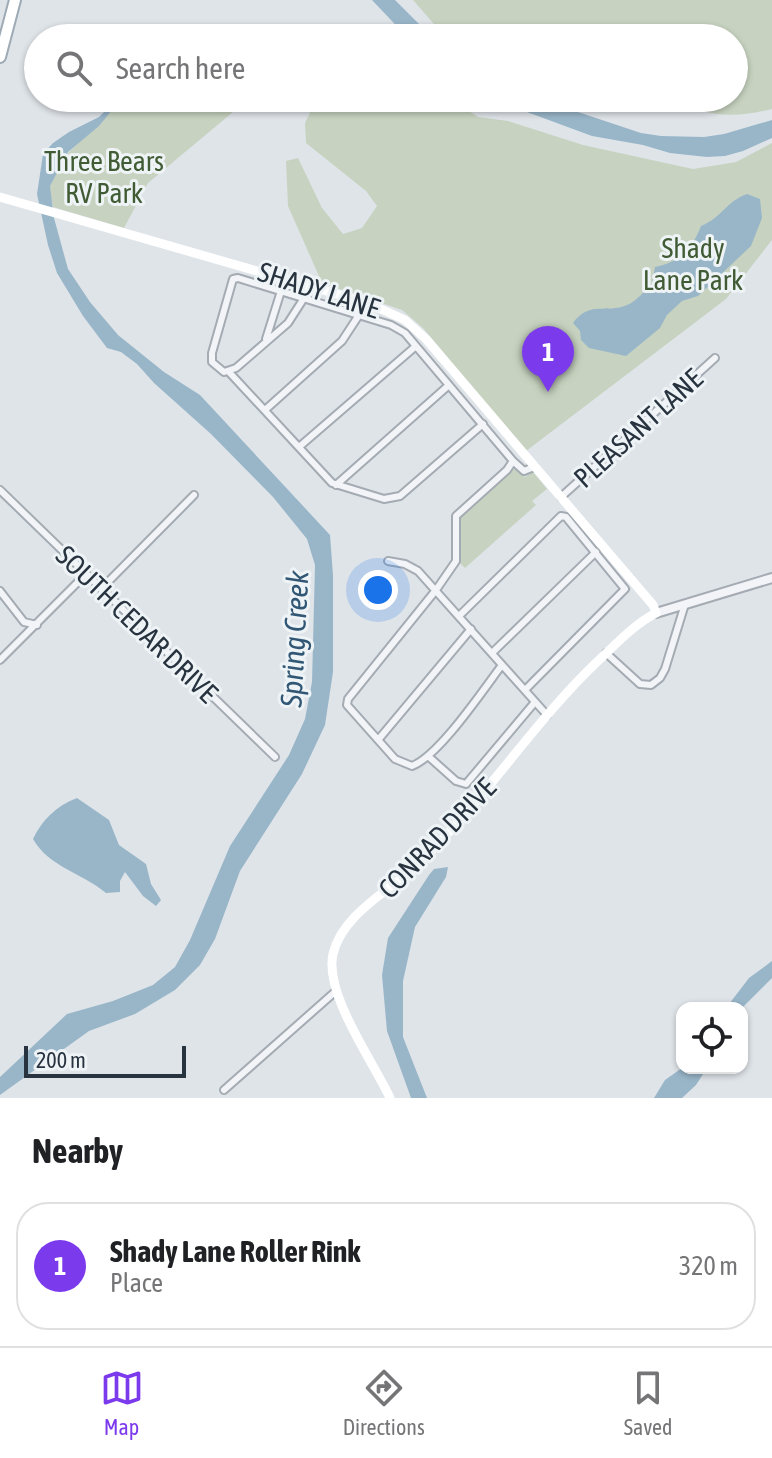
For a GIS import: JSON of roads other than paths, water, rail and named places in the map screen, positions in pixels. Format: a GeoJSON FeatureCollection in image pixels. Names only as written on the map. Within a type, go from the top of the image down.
{"type":"FeatureCollection","features":[{"type":"Feature","properties":{"kind":"main road"},"geometry":{"type":"LineString","coordinates":[[0,57],[15,0]]}},
{"type":"Feature","properties":{"kind":"main road","name":"SHADY LANE"},"geometry":{"type":"LineString","coordinates":[[0,197],[368,303],[405,320],[426,339],[650,599],[656,613]]}},
{"type":"Feature","properties":{"kind":"main road","name":"CONRAD DRIVE"},"geometry":{"type":"LineString","coordinates":[[390,1098],[336,991],[332,972],[333,954],[346,928],[436,847],[547,715],[606,653],[638,624],[656,613]]}},
{"type":"Feature","properties":{"kind":"street"},"geometry":{"type":"LineString","coordinates":[[483,424],[395,499],[384,499],[336,485],[229,372],[212,362],[230,282],[238,278],[399,329],[416,346],[483,424],[513,461],[524,471],[534,467]]}},
{"type":"Feature","properties":{"kind":"street"},"geometry":{"type":"LineString","coordinates":[[292,295],[297,282]]}},
{"type":"Feature","properties":{"kind":"street"},"geometry":{"type":"LineString","coordinates":[[266,339],[281,291]]}},
{"type":"Feature","properties":{"kind":"street"},"geometry":{"type":"LineString","coordinates":[[229,372],[288,323],[304,298]]}},
{"type":"Feature","properties":{"kind":"street"},"geometry":{"type":"LineString","coordinates":[[265,410],[342,341],[359,315]]}},
{"type":"Feature","properties":{"kind":"street"},"geometry":{"type":"LineString","coordinates":[[299,447],[416,346]]}},
{"type":"Feature","properties":{"kind":"street","name":"PLEASANT LANE"},"geometry":{"type":"LineString","coordinates":[[561,497],[715,358]]}},
{"type":"Feature","properties":{"kind":"street"},"geometry":{"type":"LineString","coordinates":[[336,485],[449,385]]}},
{"type":"Feature","properties":{"kind":"street"},"geometry":{"type":"LineString","coordinates":[[502,665],[428,756],[417,764],[406,765],[395,759],[347,702],[436,590],[457,557],[456,516],[513,461]]}},
{"type":"Feature","properties":{"kind":"street","name":"SOUTH CEDAR DRIVE"},"geometry":{"type":"LineString","coordinates":[[0,490],[275,757]]}},
{"type":"Feature","properties":{"kind":"street"},"geometry":{"type":"LineString","coordinates":[[101,589],[194,495]]}},
{"type":"Feature","properties":{"kind":"street"},"geometry":{"type":"LineString","coordinates":[[459,616],[561,516],[566,517],[624,585],[622,594],[525,690]]}},
{"type":"Feature","properties":{"kind":"street"},"geometry":{"type":"LineString","coordinates":[[492,653],[596,552]]}},
{"type":"Feature","properties":{"kind":"street"},"geometry":{"type":"LineString","coordinates":[[388,561],[405,564],[418,571],[547,715]]}},
{"type":"Feature","properties":{"kind":"street"},"geometry":{"type":"LineString","coordinates":[[0,660],[86,574]]}},
{"type":"Feature","properties":{"kind":"street"},"geometry":{"type":"LineString","coordinates":[[656,613],[771,578]]}},
{"type":"Feature","properties":{"kind":"street"},"geometry":{"type":"LineString","coordinates":[[0,591],[24,622],[37,625]]}},
{"type":"Feature","properties":{"kind":"street"},"geometry":{"type":"LineString","coordinates":[[606,653],[640,684],[651,685],[665,669],[685,604]]}},
{"type":"Feature","properties":{"kind":"street"},"geometry":{"type":"LineString","coordinates":[[378,740],[471,629]]}},
{"type":"Feature","properties":{"kind":"street"},"geometry":{"type":"LineString","coordinates":[[428,756],[456,781],[466,784],[535,702]]}},
{"type":"Feature","properties":{"kind":"street"},"geometry":{"type":"LineString","coordinates":[[224,1090],[336,991]]}},
{"type":"Feature","properties":{"kind":"water"},"geometry":{"type":"Polygon","coordinates":[[[372,0],[395,0],[419,24],[395,24],[372,0]]]}},
{"type":"Feature","properties":{"kind":"water"},"geometry":{"type":"Polygon","coordinates":[[[104,112],[110,112],[68,152],[50,186],[54,218],[68,269],[118,335],[164,372],[200,395],[330,535],[333,672],[325,725],[302,774],[240,871],[215,939],[200,965],[175,990],[135,1014],[89,1031],[0,1095],[0,1077],[67,1014],[153,985],[175,967],[190,940],[230,846],[289,755],[305,719],[312,682],[315,565],[307,539],[273,497],[211,434],[137,364],[121,352],[107,348],[57,273],[37,194],[43,154],[69,132],[104,112]]]}},
{"type":"Feature","properties":{"kind":"water"},"geometry":{"type":"Polygon","coordinates":[[[527,112],[578,112],[641,133],[661,136],[704,137],[772,120],[772,138],[725,156],[670,153],[592,136],[527,112]]]}},
{"type":"Feature","properties":{"kind":"water"},"geometry":{"type":"Polygon","coordinates":[[[747,194],[760,199],[762,218],[751,246],[698,296],[682,301],[667,315],[660,328],[626,356],[589,348],[581,340],[580,331],[573,323],[579,316],[634,301],[652,284],[655,267],[678,258],[689,248],[701,226],[747,194]]]}},
{"type":"Feature","properties":{"kind":"water"},"geometry":{"type":"Polygon","coordinates":[[[77,798],[109,820],[119,845],[146,864],[151,884],[161,900],[156,906],[143,896],[125,872],[120,881],[120,892],[106,893],[40,849],[33,839],[41,826],[56,809],[77,798]]]}},
{"type":"Feature","properties":{"kind":"water"},"geometry":{"type":"Polygon","coordinates":[[[448,867],[446,877],[415,927],[403,981],[403,1037],[427,1098],[411,1098],[387,1031],[382,975],[388,938],[434,869],[448,867]]]}},
{"type":"Feature","properties":{"kind":"water"},"geometry":{"type":"Polygon","coordinates":[[[772,961],[772,978],[748,1002],[731,1002],[749,978],[772,961]]]}},
{"type":"Feature","properties":{"kind":"water"},"geometry":{"type":"Polygon","coordinates":[[[676,1072],[703,1074],[682,1098],[654,1098],[665,1080],[676,1072]]]}},
{"type":"Feature","properties":{"kind":"place","name":"Shady Lane Roller Rink"},"geometry":{"type":"Point","coordinates":[548,392]}},
{"type":"Feature","properties":{"kind":"park label","name":"Three Bears RV Park"},"geometry":{"type":"Point","coordinates":[104,177]}},
{"type":"Feature","properties":{"kind":"park label","name":"Shady Lane Park"},"geometry":{"type":"Point","coordinates":[693,264]}},
{"type":"Feature","properties":{"kind":"water label","name":"Spring Creek"},"geometry":{"type":"Point","coordinates":[295,639]}}]}
